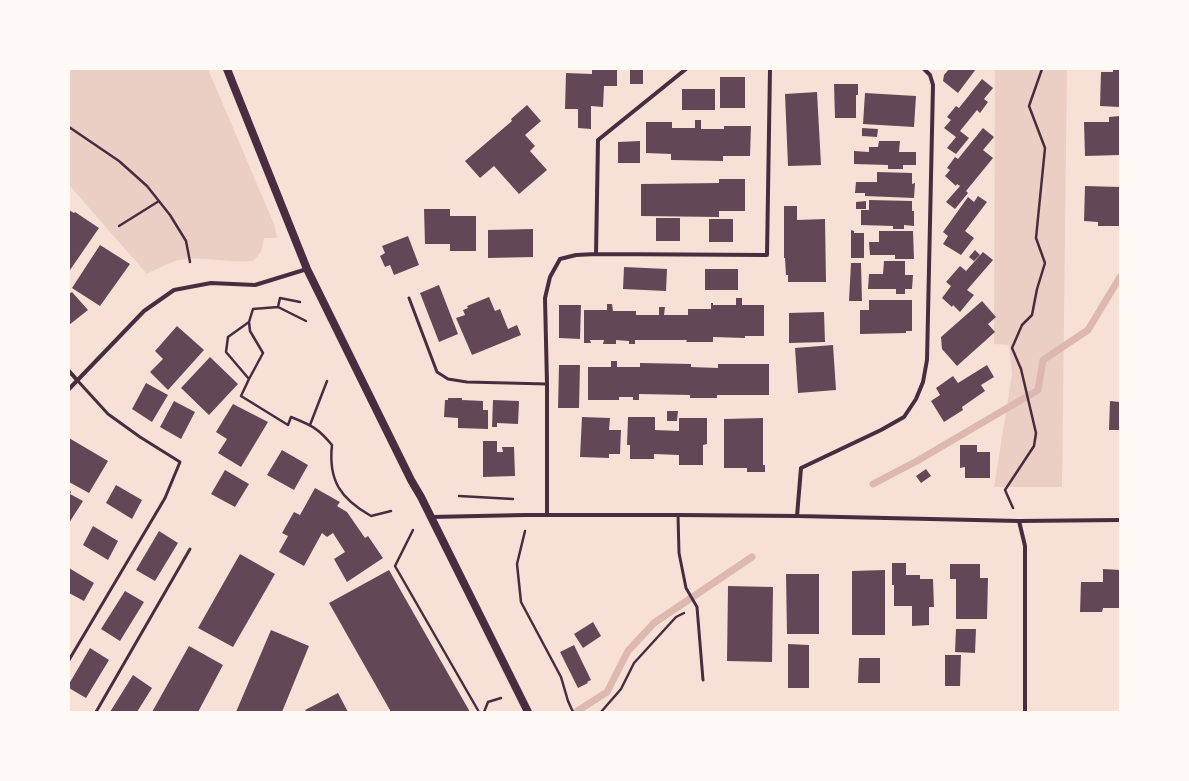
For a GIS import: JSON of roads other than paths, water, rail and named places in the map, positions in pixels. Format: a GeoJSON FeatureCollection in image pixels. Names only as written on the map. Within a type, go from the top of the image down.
{"type":"FeatureCollection","features":[{"type":"Feature","properties":{"kind":"main road"},"geometry":{"type":"LineString","coordinates":[[227,69],[307,269],[527,711]]}},
{"type":"Feature","properties":{"kind":"street"},"geometry":{"type":"LineString","coordinates":[[596,254],[598,140],[686,69]]}},
{"type":"Feature","properties":{"kind":"street"},"geometry":{"type":"LineString","coordinates":[[547,515],[547,384],[545,298],[550,276],[560,259],[576,255],[767,255],[770,69]]}},
{"type":"Feature","properties":{"kind":"street"},"geometry":{"type":"LineString","coordinates":[[797,516],[801,468],[881,430],[904,417],[916,400],[923,382],[927,360],[933,85],[930,75],[924,69]]}},
{"type":"Feature","properties":{"kind":"street"},"geometry":{"type":"LineString","coordinates":[[69,389],[144,311],[174,290],[211,283],[255,285],[307,269]]}},
{"type":"Feature","properties":{"kind":"street"},"geometry":{"type":"LineString","coordinates":[[69,371],[77,380]]}},
{"type":"Feature","properties":{"kind":"street"},"geometry":{"type":"LineString","coordinates":[[431,517],[678,515],[1019,521],[1120,520]]}},
{"type":"Feature","properties":{"kind":"street"},"geometry":{"type":"LineString","coordinates":[[1019,521],[1025,546],[1025,712]]}},
{"type":"Feature","properties":{"kind":"lane"},"geometry":{"type":"LineString","coordinates":[[409,298],[437,372],[448,380],[467,382],[547,384]]}},
{"type":"Feature","properties":{"kind":"lane"},"geometry":{"type":"LineString","coordinates":[[69,660],[164,498],[180,462],[140,438],[108,414],[77,380]]}},
{"type":"Feature","properties":{"kind":"lane"},"geometry":{"type":"LineString","coordinates":[[678,515],[680,552],[686,588],[697,606],[703,680]]}},
{"type":"Feature","properties":{"kind":"lane"},"geometry":{"type":"LineString","coordinates":[[96,712],[190,549]]}},
{"type":"Feature","properties":{"kind":"waterway"},"geometry":{"type":"LineString","coordinates":[[873,484],[917,461],[1038,390],[1043,360],[1088,330],[1120,277]]}},
{"type":"Feature","properties":{"kind":"waterway"},"geometry":{"type":"LineString","coordinates":[[576,712],[607,692],[628,651],[654,623],[752,557]]}}]}
